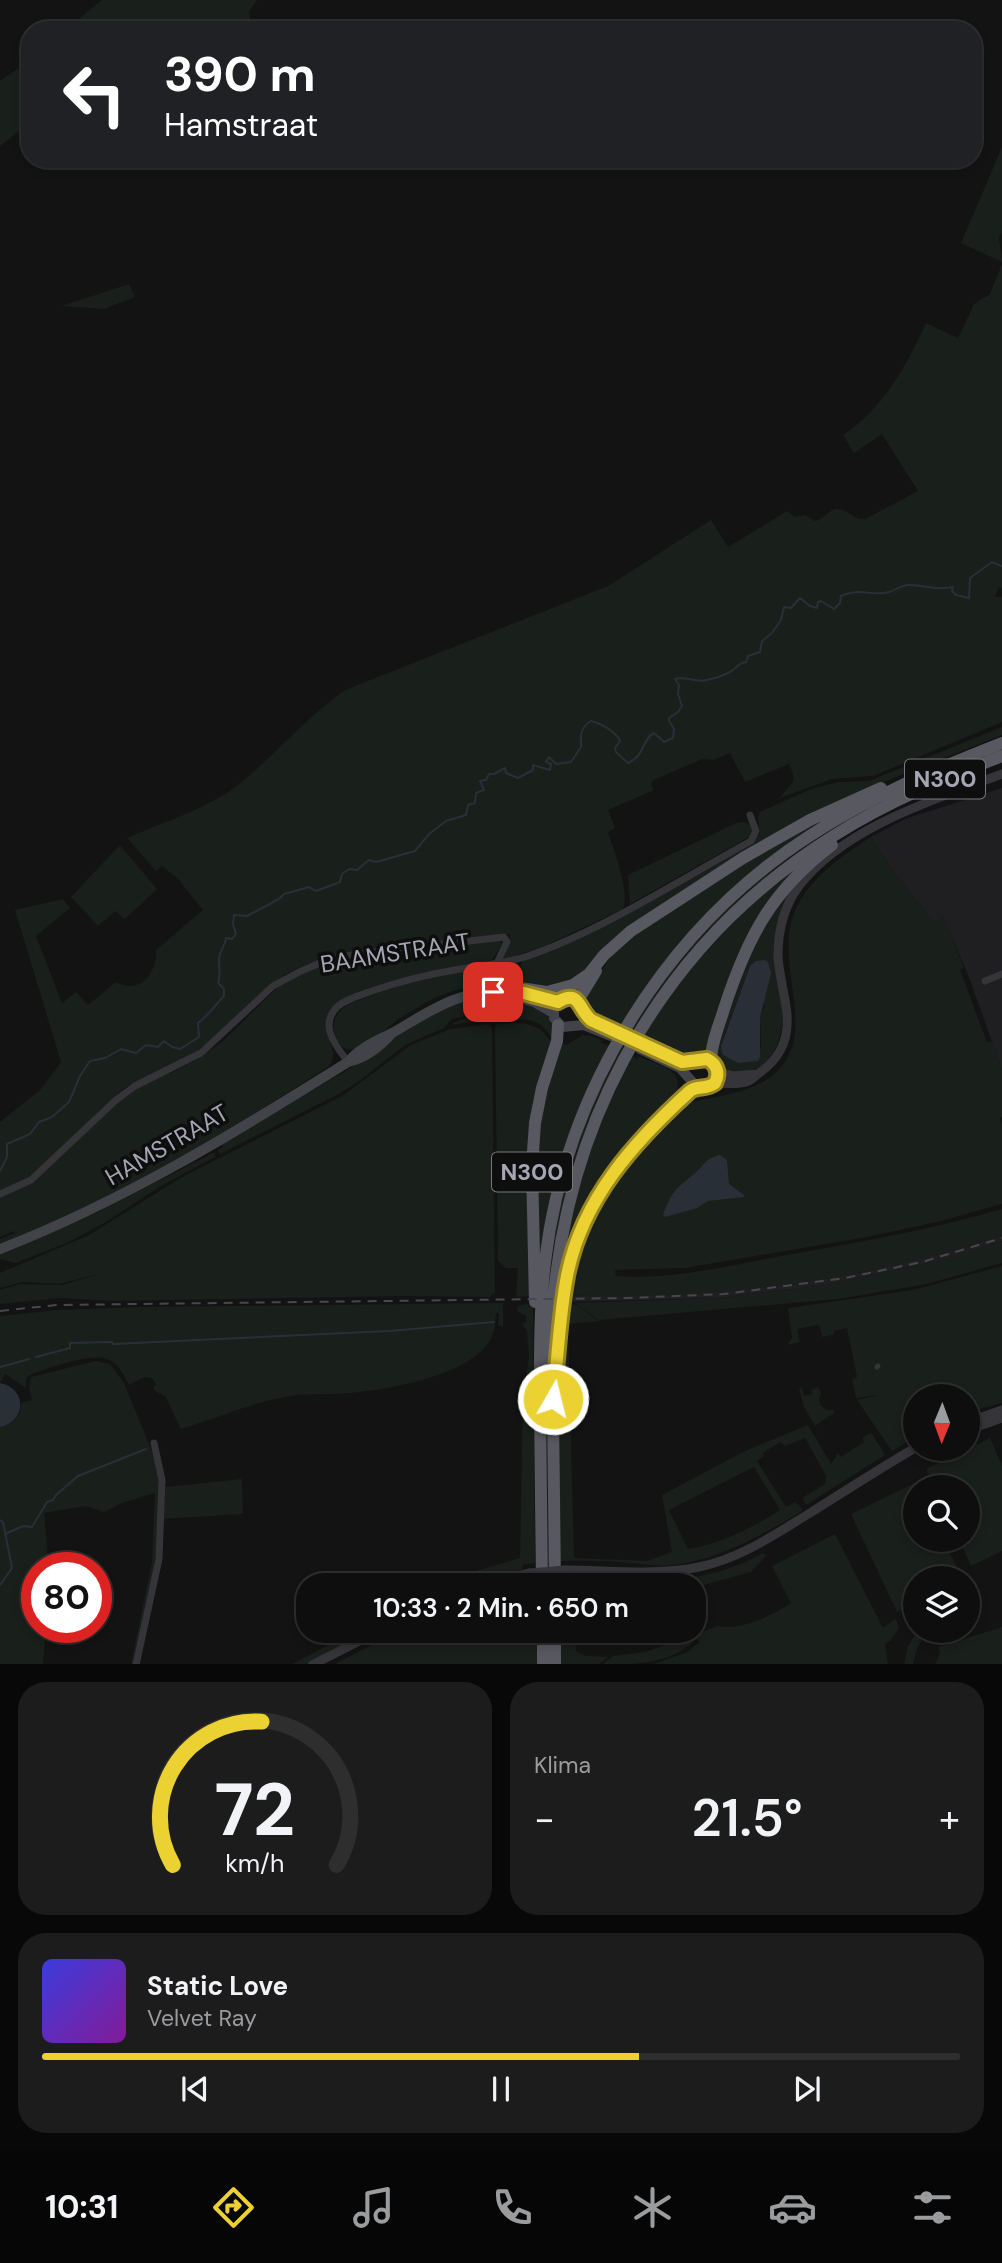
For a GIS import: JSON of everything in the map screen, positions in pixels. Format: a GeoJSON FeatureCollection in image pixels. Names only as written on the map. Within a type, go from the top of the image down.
{"type":"FeatureCollection","features":[{"type":"Feature","properties":{"kind":"highway","name":"N300"},"geometry":{"type":"LineString","coordinates":[[542,1573],[540,1348],[545,1261],[559,1185],[590,1097],[621,1035],[645,998],[687,945],[720,908],[774,861],[847,813],[915,779],[1002,743]]}},
{"type":"Feature","properties":{"kind":"highway","name":"N300"},"geometry":{"type":"LineString","coordinates":[[555,1573],[553,1297],[565,1213],[589,1132],[608,1088],[650,1012],[693,956],[755,893],[825,841],[890,805],[1002,756]]}},
{"type":"Feature","properties":{"kind":"highway","name":"N300"},"geometry":{"type":"LineString","coordinates":[[500,992],[520,988],[547,992],[568,988],[589,974],[604,955],[631,931],[775,839],[867,793],[915,779]]}},
{"type":"Feature","properties":{"kind":"highway","name":"N300"},"geometry":{"type":"LineString","coordinates":[[714,1066],[717,1033],[739,963],[764,914],[812,860],[890,805]]}},
{"type":"Feature","properties":{"kind":"highway","name":"N300"},"geometry":{"type":"LineString","coordinates":[[575,999],[587,987],[604,955]]}},
{"type":"Feature","properties":{"kind":"highway","name":"N300"},"geometry":{"type":"LineString","coordinates":[[540,1348],[534,1294],[533,1146],[537,1109],[557,1041],[555,1019]]}},
{"type":"Feature","properties":{"kind":"highway","name":"N300"},"geometry":{"type":"LineString","coordinates":[[553,1399],[566,1283],[584,1221],[605,1183],[620,1163],[684,1096],[697,1087]]}},
{"type":"Feature","properties":{"kind":"highway"},"geometry":{"type":"LineString","coordinates":[[543,1643],[543,1664]]}},
{"type":"Feature","properties":{"kind":"highway"},"geometry":{"type":"LineString","coordinates":[[555,1643],[555,1664]]}},
{"type":"Feature","properties":{"kind":"main road","name":"HAMSTRAAT"},"geometry":{"type":"LineString","coordinates":[[500,992],[534,1002],[566,1028],[584,1025],[612,1033],[682,1062],[688,1063],[702,1058],[714,1066]]}},
{"type":"Feature","properties":{"kind":"main road","name":"HAMSTRAAT"},"geometry":{"type":"LineString","coordinates":[[0,1249],[58,1226],[138,1188],[348,1062],[358,1060],[382,1044],[392,1033],[451,1000],[475,993],[500,992],[524,993],[558,1002],[567,998],[575,999],[587,1017],[612,1033]]}},
{"type":"Feature","properties":{"kind":"main road"},"geometry":{"type":"LineString","coordinates":[[555,1019],[558,1002]]}},
{"type":"Feature","properties":{"kind":"main road","name":"HAMSTRAAT"},"geometry":{"type":"LineString","coordinates":[[641,1046],[680,1068],[697,1087]]}},
{"type":"Feature","properties":{"kind":"main road"},"geometry":{"type":"LineString","coordinates":[[697,1087],[706,1088],[715,1083],[714,1066]]}},
{"type":"Feature","properties":{"kind":"street"},"geometry":{"type":"LineString","coordinates":[[715,1083],[745,1082],[776,1059],[785,1038],[787,1012],[778,957],[779,942],[785,912],[803,881],[847,844],[892,817],[1002,774]]}},
{"type":"Feature","properties":{"kind":"street","name":"BAAMSTRAAT"},"geometry":{"type":"LineString","coordinates":[[348,1062],[334,1044],[329,1030],[333,1012],[344,1003],[400,982],[497,963],[542,950],[614,917],[751,841],[756,831],[750,815]]}},
{"type":"Feature","properties":{"kind":"street","name":"BAAMSTRAAT"},"geometry":{"type":"LineString","coordinates":[[0,1194],[31,1180],[135,1086],[201,1053],[273,986],[301,971],[327,960],[357,954],[504,937],[507,942],[497,963]]}},
{"type":"Feature","properties":{"kind":"street"},"geometry":{"type":"LineString","coordinates":[[985,981],[1002,974]]}},
{"type":"Feature","properties":{"kind":"street","name":"HAMSTRAAT"},"geometry":{"type":"LineString","coordinates":[[714,1066],[733,1076],[758,1074]]}},
{"type":"Feature","properties":{"kind":"street"},"geometry":{"type":"LineString","coordinates":[[980,1418],[1002,1410]]}},
{"type":"Feature","properties":{"kind":"street"},"geometry":{"type":"LineString","coordinates":[[980,1426],[1002,1418]]}},
{"type":"Feature","properties":{"kind":"street"},"geometry":{"type":"LineString","coordinates":[[136,1664],[159,1559],[162,1480],[154,1443]]}},
{"type":"Feature","properties":{"kind":"street"},"geometry":{"type":"LineString","coordinates":[[530,1573],[565,1570],[655,1572],[700,1567],[750,1549],[903,1456]]}},
{"type":"Feature","properties":{"kind":"street"},"geometry":{"type":"LineString","coordinates":[[312,1664],[355,1643]]}},
{"type":"Feature","properties":{"kind":"shaded area"},"geometry":{"type":"Polygon","coordinates":[[[102,0],[257,0],[249,11],[249,21],[76,21],[102,0]]]}},
{"type":"Feature","properties":{"kind":"shaded area"},"geometry":{"type":"Polygon","coordinates":[[[21,66],[21,130],[0,146],[0,81],[21,66]]]}},
{"type":"Feature","properties":{"kind":"shaded area"},"geometry":{"type":"Polygon","coordinates":[[[1002,147],[1002,231],[999,237],[1002,262],[961,243],[1002,147]]]}},
{"type":"Feature","properties":{"kind":"shaded area"},"geometry":{"type":"Polygon","coordinates":[[[1002,264],[1002,588],[999,587],[995,597],[1002,597],[1002,722],[873,776],[832,779],[780,798],[793,780],[789,764],[745,782],[730,753],[714,760],[703,759],[653,780],[651,784],[654,790],[608,810],[615,828],[608,832],[623,882],[623,909],[540,948],[505,959],[503,958],[510,944],[510,934],[337,955],[304,965],[276,981],[217,1037],[196,1052],[123,1089],[34,1174],[0,1192],[0,1122],[40,1090],[61,1062],[15,910],[63,899],[70,908],[36,936],[62,1003],[76,992],[88,1005],[116,982],[133,986],[139,984],[154,967],[156,950],[203,910],[178,879],[162,866],[156,871],[127,838],[224,795],[345,690],[608,586],[711,520],[728,547],[787,511],[795,517],[805,515],[815,521],[833,510],[840,509],[865,519],[918,491],[882,434],[854,453],[843,435],[882,399],[911,355],[926,323],[958,338],[974,304],[990,294],[1002,264]]]}},
{"type":"Feature","properties":{"kind":"shaded area"},"geometry":{"type":"Polygon","coordinates":[[[129,284],[135,297],[104,309],[62,306],[129,284]]]}},
{"type":"Feature","properties":{"kind":"shaded area"},"geometry":{"type":"Polygon","coordinates":[[[1002,727],[1002,735],[879,784],[832,806],[600,957],[567,985],[494,985],[459,989],[425,1003],[397,1020],[365,1046],[350,1050],[343,1048],[336,1037],[334,1025],[341,1010],[347,1005],[388,990],[430,978],[515,962],[518,964],[513,976],[515,978],[522,961],[751,845],[760,833],[760,812],[811,789],[838,782],[869,781],[1002,727]]]}},
{"type":"Feature","properties":{"kind":"shaded area"},"geometry":{"type":"Polygon","coordinates":[[[1002,747],[1002,753],[795,858],[640,1022],[560,1222],[552,1573],[546,1573],[543,1341],[554,1225],[574,1149],[598,1089],[645,1004],[713,919],[756,880],[849,816],[1002,747]]]}},
{"type":"Feature","properties":{"kind":"shaded area"},"geometry":{"type":"Polygon","coordinates":[[[1002,788],[1002,1070],[970,980],[943,916],[933,922],[893,871],[871,837],[905,819],[1002,788]]]}},
{"type":"Feature","properties":{"kind":"shaded area"},"geometry":{"type":"Polygon","coordinates":[[[852,802],[758,869],[621,1029],[592,1018],[581,1001],[610,958],[642,930],[738,865],[852,802]]]}},
{"type":"Feature","properties":{"kind":"shaded area"},"geometry":{"type":"Polygon","coordinates":[[[736,823],[751,825],[753,831],[749,837],[630,904],[628,875],[736,823]]]}},
{"type":"Feature","properties":{"kind":"shaded area"},"geometry":{"type":"Polygon","coordinates":[[[871,837],[893,871],[933,922],[937,922],[943,915],[964,968],[960,970],[987,1042],[992,1041],[1002,1070],[1002,1204],[867,1237],[685,1268],[615,1270],[616,1276],[656,1276],[716,1268],[918,1230],[1002,1209],[1002,1235],[929,1257],[818,1280],[688,1294],[567,1296],[570,1271],[601,1195],[684,1098],[692,1102],[752,1087],[769,1078],[785,1062],[793,1043],[796,1022],[789,955],[789,933],[795,911],[818,878],[871,837]]]}},
{"type":"Feature","properties":{"kind":"shaded area"},"geometry":{"type":"Polygon","coordinates":[[[842,841],[843,843],[813,866],[781,916],[779,955],[783,1013],[776,1047],[767,1061],[752,1071],[722,1070],[714,1051],[742,964],[775,901],[828,851],[842,841]],[[750,966],[721,1045],[722,1054],[761,1047],[760,1018],[764,1006],[750,966]]]}},
{"type":"Feature","properties":{"kind":"shaded area"},"geometry":{"type":"Polygon","coordinates":[[[120,845],[157,889],[125,919],[115,911],[98,926],[71,897],[120,845]]]}},
{"type":"Feature","properties":{"kind":"shaded area"},"geometry":{"type":"Polygon","coordinates":[[[803,861],[772,900],[708,1055],[683,1059],[639,1037],[653,1012],[732,919],[803,861]]]}},
{"type":"Feature","properties":{"kind":"shaded area"},"geometry":{"type":"Polygon","coordinates":[[[496,939],[503,943],[492,960],[449,968],[353,995],[326,1022],[333,1051],[332,1062],[328,1067],[194,1152],[112,1197],[0,1245],[0,1239],[15,1233],[14,1231],[0,1237],[0,1196],[29,1184],[122,1097],[154,1077],[173,1072],[198,1059],[223,1041],[279,986],[302,972],[339,959],[496,939]]]}},
{"type":"Feature","properties":{"kind":"shaded area"},"geometry":{"type":"Polygon","coordinates":[[[765,960],[771,973],[760,1018],[760,1057],[758,1061],[738,1063],[722,1054],[721,1046],[750,966],[756,961],[765,960]]]}},
{"type":"Feature","properties":{"kind":"shaded area"},"geometry":{"type":"Polygon","coordinates":[[[495,997],[529,1004],[548,1013],[555,1029],[551,1037],[540,1025],[528,1020],[495,1020],[451,1025],[463,1019],[488,1014],[499,1006],[498,1003],[489,1012],[452,1019],[444,1028],[405,1045],[357,1083],[335,1096],[220,1154],[218,1150],[223,1147],[221,1144],[347,1070],[417,1023],[454,1005],[495,997]]]}},
{"type":"Feature","properties":{"kind":"shaded area"},"geometry":{"type":"Polygon","coordinates":[[[524,1023],[540,1029],[551,1041],[542,1080],[530,1296],[516,1297],[518,1268],[506,1268],[498,1261],[495,1028],[497,1024],[524,1023]]]}},
{"type":"Feature","properties":{"kind":"shaded area"},"geometry":{"type":"Polygon","coordinates":[[[488,1024],[492,1028],[495,1297],[494,1293],[490,1297],[112,1301],[61,1298],[0,1304],[0,1290],[20,1284],[62,1285],[99,1274],[59,1284],[23,1282],[0,1288],[0,1273],[89,1235],[182,1177],[342,1096],[411,1045],[450,1029],[488,1024]]]}},
{"type":"Feature","properties":{"kind":"shaded area"},"geometry":{"type":"Polygon","coordinates":[[[583,1035],[604,1041],[599,1041],[610,1047],[586,1097],[538,1295],[535,1144],[559,1043],[566,1045],[583,1035]]]}},
{"type":"Feature","properties":{"kind":"shaded area"},"geometry":{"type":"Polygon","coordinates":[[[629,1055],[638,1059],[638,1056],[671,1071],[677,1079],[681,1095],[619,1162],[565,1271],[568,1217],[575,1189],[595,1133],[629,1055]]]}},
{"type":"Feature","properties":{"kind":"shaded area"},"geometry":{"type":"Polygon","coordinates":[[[215,1152],[215,1157],[161,1186],[106,1222],[69,1242],[16,1263],[0,1259],[0,1254],[94,1214],[215,1152]]]}},
{"type":"Feature","properties":{"kind":"shaded area"},"geometry":{"type":"Polygon","coordinates":[[[720,1155],[727,1160],[729,1184],[744,1197],[708,1201],[697,1208],[665,1217],[663,1215],[671,1196],[678,1188],[708,1161],[720,1155]]]}},
{"type":"Feature","properties":{"kind":"shaded area"},"geometry":{"type":"Polygon","coordinates":[[[1002,1235],[1002,1241],[967,1253],[826,1285],[720,1298],[569,1302],[570,1296],[736,1290],[863,1272],[947,1252],[1002,1235]]]}},
{"type":"Feature","properties":{"kind":"shaded area"},"geometry":{"type":"Polygon","coordinates":[[[1002,1241],[1002,1263],[927,1284],[838,1299],[599,1320],[575,1303],[720,1298],[826,1285],[921,1265],[1002,1241]]]}},
{"type":"Feature","properties":{"kind":"shaded area"},"geometry":{"type":"Polygon","coordinates":[[[1002,1266],[1002,1403],[980,1409],[980,1384],[903,1384],[903,1445],[892,1451],[857,1400],[878,1395],[856,1398],[852,1379],[857,1377],[847,1328],[822,1337],[817,1325],[797,1329],[800,1342],[787,1345],[792,1338],[788,1308],[913,1290],[1002,1266]]]}},
{"type":"Feature","properties":{"kind":"shaded area"},"geometry":{"type":"Polygon","coordinates":[[[503,1303],[503,1327],[498,1325],[499,1314],[496,1313],[494,1332],[484,1348],[470,1360],[451,1370],[430,1378],[385,1388],[276,1399],[181,1429],[165,1396],[155,1391],[153,1387],[156,1385],[152,1378],[144,1377],[129,1385],[118,1367],[106,1359],[73,1361],[32,1374],[26,1378],[26,1388],[5,1374],[0,1383],[0,1316],[57,1310],[138,1307],[503,1303]]]}},
{"type":"Feature","properties":{"kind":"shaded area"},"geometry":{"type":"Polygon","coordinates":[[[528,1304],[533,1307],[535,1563],[522,1565],[523,1570],[469,1573],[520,1558],[523,1393],[529,1357],[527,1331],[522,1324],[526,1322],[526,1316],[517,1311],[521,1305],[528,1304]]]}},
{"type":"Feature","properties":{"kind":"shaded area"},"geometry":{"type":"Polygon","coordinates":[[[569,1304],[577,1305],[599,1321],[568,1324],[574,1558],[647,1561],[672,1552],[662,1495],[747,1450],[808,1425],[831,1464],[838,1453],[841,1457],[864,1442],[862,1438],[870,1433],[885,1455],[806,1505],[802,1498],[825,1484],[826,1476],[805,1438],[785,1446],[780,1442],[763,1453],[764,1456],[757,1461],[786,1507],[795,1502],[802,1511],[768,1531],[729,1550],[688,1563],[650,1565],[558,1561],[561,1370],[565,1307],[569,1304]],[[754,1467],[669,1510],[688,1549],[736,1534],[780,1510],[754,1467]]]}},
{"type":"Feature","properties":{"kind":"shaded area"},"geometry":{"type":"Polygon","coordinates":[[[96,1361],[110,1364],[124,1383],[156,1461],[159,1482],[157,1552],[134,1664],[131,1664],[152,1562],[155,1493],[122,1503],[104,1512],[86,1506],[44,1513],[48,1552],[21,1552],[21,1643],[45,1643],[43,1664],[0,1664],[0,1427],[15,1419],[20,1412],[21,1403],[32,1400],[29,1386],[31,1377],[96,1361]]]}},
{"type":"Feature","properties":{"kind":"shaded area"},"geometry":{"type":"Polygon","coordinates":[[[0,1383],[15,1391],[20,1405],[15,1418],[0,1427],[0,1383]]]}},
{"type":"Feature","properties":{"kind":"shaded area"},"geometry":{"type":"Polygon","coordinates":[[[817,1386],[821,1392],[821,1406],[834,1410],[834,1413],[815,1426],[804,1407],[799,1389],[802,1387],[804,1396],[812,1394],[811,1390],[817,1386]]]}},
{"type":"Feature","properties":{"kind":"shaded area"},"geometry":{"type":"Polygon","coordinates":[[[990,1438],[1002,1465],[1002,1551],[971,1566],[965,1552],[980,1552],[980,1475],[929,1475],[926,1469],[943,1461],[980,1461],[980,1443],[990,1438]]]}},
{"type":"Feature","properties":{"kind":"shaded area"},"geometry":{"type":"Polygon","coordinates":[[[242,1479],[243,1514],[161,1519],[166,1487],[242,1479]]]}},
{"type":"Feature","properties":{"kind":"shaded area"},"geometry":{"type":"Polygon","coordinates":[[[903,1489],[903,1552],[950,1552],[956,1566],[903,1566],[903,1609],[897,1612],[851,1514],[903,1489]]]}},
{"type":"Feature","properties":{"kind":"shaded area"},"geometry":{"type":"Polygon","coordinates":[[[835,1534],[883,1628],[896,1618],[899,1628],[890,1641],[885,1643],[888,1664],[654,1664],[687,1652],[699,1643],[706,1643],[706,1630],[718,1626],[746,1624],[766,1617],[791,1603],[772,1566],[835,1534]]]}},
{"type":"Feature","properties":{"kind":"shaded area"},"geometry":{"type":"Polygon","coordinates":[[[765,1554],[751,1572],[706,1584],[706,1574],[765,1554]]]}},
{"type":"Feature","properties":{"kind":"shaded area"},"geometry":{"type":"Polygon","coordinates":[[[1002,1627],[1002,1664],[935,1664],[940,1653],[938,1647],[951,1643],[980,1643],[980,1634],[1002,1627]]]}},
{"type":"Feature","properties":{"kind":"shaded area"},"geometry":{"type":"Polygon","coordinates":[[[332,1643],[348,1643],[306,1664],[292,1664],[332,1643]]]}},
{"type":"Feature","properties":{"kind":"shaded area"},"geometry":{"type":"Polygon","coordinates":[[[376,1643],[537,1643],[538,1664],[335,1664],[376,1643]]]}},
{"type":"Feature","properties":{"kind":"shaded area"},"geometry":{"type":"Polygon","coordinates":[[[560,1643],[576,1643],[576,1651],[586,1656],[608,1657],[599,1664],[561,1664],[560,1643]]]}},
{"type":"Feature","properties":{"kind":"shaded area"},"geometry":{"type":"Polygon","coordinates":[[[670,1643],[692,1643],[676,1654],[653,1661],[603,1664],[613,1656],[645,1652],[670,1643]]]}},
{"type":"Feature","properties":{"kind":"shaded area"},"geometry":{"type":"Polygon","coordinates":[[[910,1643],[920,1643],[913,1664],[904,1664],[910,1643]]]}},
{"type":"Feature","properties":{"kind":"waterway"},"geometry":{"type":"LineString","coordinates":[[0,1171],[7,1157],[7,1144],[30,1134],[39,1122],[52,1117],[69,1102],[90,1061],[105,1058],[121,1049],[136,1053],[146,1045],[158,1047],[164,1041],[180,1049],[199,1037],[198,1023],[224,996],[224,989],[218,983],[219,957],[226,938],[232,939],[236,934],[234,915],[247,916],[284,894],[309,887],[316,891],[340,882],[342,874],[349,869],[357,870],[369,860],[376,862],[415,851],[429,834],[446,821],[466,815],[468,805],[475,803],[476,793],[484,790],[480,781],[486,780],[489,774],[505,768],[506,773],[518,778],[533,770],[533,765],[550,770],[551,764],[546,762],[549,757],[556,764],[571,762],[581,747],[583,730],[591,721],[615,734],[620,741],[615,748],[616,752],[628,763],[634,760],[654,733],[664,742],[673,738],[674,729],[669,718],[682,706],[678,694],[679,685],[675,679],[709,680],[731,672],[746,662],[748,656],[760,652],[762,641],[781,620],[784,607],[791,608],[800,598],[810,606],[817,608],[818,602],[821,601],[834,609],[840,603],[841,596],[847,593],[883,593],[909,585],[953,587],[952,591],[956,595],[969,598],[970,578],[992,562],[1002,566]]}},
{"type":"Feature","properties":{"kind":"waterway"},"geometry":{"type":"LineString","coordinates":[[36,1357],[70,1348],[70,1343],[113,1344],[389,1331],[494,1322]]}},
{"type":"Feature","properties":{"kind":"waterway"},"geometry":{"type":"LineString","coordinates":[[0,1367],[29,1359]]}},
{"type":"Feature","properties":{"kind":"waterway"},"geometry":{"type":"LineString","coordinates":[[5,1534],[23,1526],[32,1527],[47,1502],[53,1500],[78,1476],[146,1449]]}},
{"type":"Feature","properties":{"kind":"waterway"},"geometry":{"type":"LineString","coordinates":[[0,1520],[3,1522],[12,1568],[0,1585]]}},
{"type":"Feature","properties":{"kind":"railway"},"geometry":{"type":"LineString","coordinates":[[0,1311],[56,1305],[628,1298],[724,1294],[845,1278],[922,1262],[1002,1238]]}},
{"type":"Feature","properties":{"kind":"route"},"geometry":{"type":"LineString","coordinates":[[493,992],[524,993],[558,1002],[564,998],[573,998],[580,1003],[591,1020],[682,1062],[707,1059],[715,1064],[718,1071],[715,1083],[690,1091],[631,1151],[605,1183],[592,1205],[567,1273],[553,1399]]}}]}
